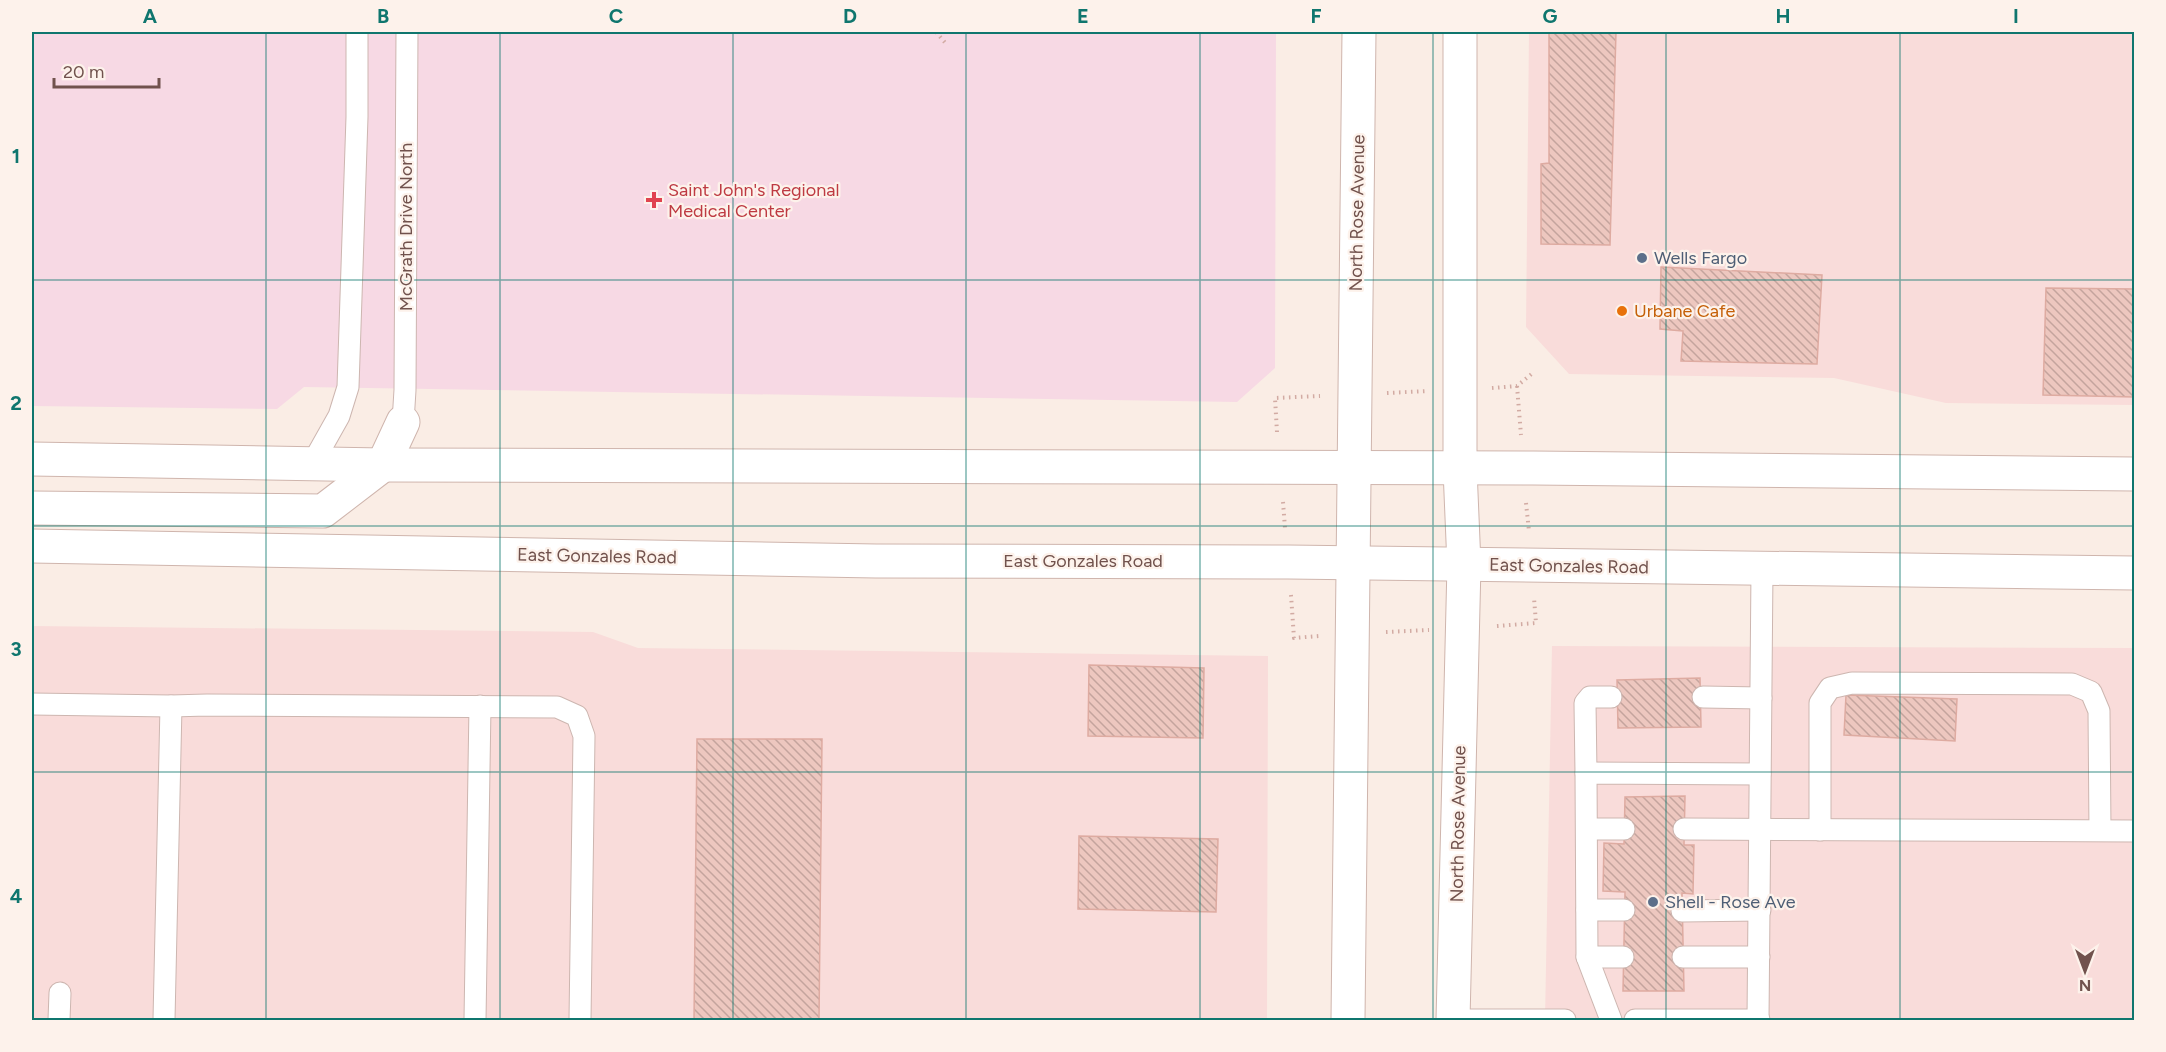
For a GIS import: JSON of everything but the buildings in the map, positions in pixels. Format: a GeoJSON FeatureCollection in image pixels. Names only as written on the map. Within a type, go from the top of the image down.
{"type":"FeatureCollection","features":[{"type":"Feature","properties":{"kind":"main road","name":"North Rose Avenue"},"geometry":{"type":"LineString","coordinates":[[1348,1020],[1359,32]]}},
{"type":"Feature","properties":{"kind":"main road"},"geometry":{"type":"LineString","coordinates":[[1460,32],[1461,389]]}},
{"type":"Feature","properties":{"kind":"main road","name":"North Rose Avenue"},"geometry":{"type":"LineString","coordinates":[[1453,1020],[1464,565],[1460,469],[1461,389]]}},
{"type":"Feature","properties":{"kind":"main road"},"geometry":{"type":"LineString","coordinates":[[32,508],[323,511],[383,465],[403,422]]}},
{"type":"Feature","properties":{"kind":"main road"},"geometry":{"type":"LineString","coordinates":[[32,459],[383,465],[1533,468],[2134,474]]}},
{"type":"Feature","properties":{"kind":"main road","name":"East Gonzales Road"},"geometry":{"type":"LineString","coordinates":[[32,546],[876,561],[1288,562],[1762,570],[2134,573]]}},
{"type":"Feature","properties":{"kind":"lane"},"geometry":{"type":"LineString","coordinates":[[312,464],[339,416],[348,387],[357,117],[357,32]]}},
{"type":"Feature","properties":{"kind":"lane","name":"McGrath Drive North"},"geometry":{"type":"LineString","coordinates":[[403,422],[407,32]]}},
{"type":"Feature","properties":{"kind":"lane"},"geometry":{"type":"LineString","coordinates":[[1635,1020],[1759,1020],[1762,570]]}},
{"type":"Feature","properties":{"kind":"lane"},"geometry":{"type":"LineString","coordinates":[[1820,830],[1820,704],[1830,688],[1852,683],[2072,684],[2091,692],[2099,711],[2100,830]]}},
{"type":"Feature","properties":{"kind":"lane"},"geometry":{"type":"LineString","coordinates":[[1611,696],[1590,696],[1585,704],[1587,957],[1611,1020]]}},
{"type":"Feature","properties":{"kind":"lane"},"geometry":{"type":"LineString","coordinates":[[1703,697],[1761,698]]}},
{"type":"Feature","properties":{"kind":"lane"},"geometry":{"type":"LineString","coordinates":[[32,704],[557,707],[577,716],[584,736],[580,1020]]}},
{"type":"Feature","properties":{"kind":"lane"},"geometry":{"type":"LineString","coordinates":[[164,1020],[171,706]]}},
{"type":"Feature","properties":{"kind":"lane"},"geometry":{"type":"LineString","coordinates":[[475,1020],[480,706]]}},
{"type":"Feature","properties":{"kind":"lane"},"geometry":{"type":"LineString","coordinates":[[1586,773],[1761,774]]}},
{"type":"Feature","properties":{"kind":"lane"},"geometry":{"type":"LineString","coordinates":[[1587,829],[1624,829]]}},
{"type":"Feature","properties":{"kind":"lane"},"geometry":{"type":"LineString","coordinates":[[1684,829],[2134,831]]}},
{"type":"Feature","properties":{"kind":"lane"},"geometry":{"type":"LineString","coordinates":[[1587,910],[1624,910]]}},
{"type":"Feature","properties":{"kind":"lane"},"geometry":{"type":"LineString","coordinates":[[1682,911],[1760,910]]}},
{"type":"Feature","properties":{"kind":"lane"},"geometry":{"type":"LineString","coordinates":[[1587,957],[1623,957]]}},
{"type":"Feature","properties":{"kind":"lane"},"geometry":{"type":"LineString","coordinates":[[1683,957],[1759,957]]}},
{"type":"Feature","properties":{"kind":"lane"},"geometry":{"type":"LineString","coordinates":[[59,1020],[60,993]]}},
{"type":"Feature","properties":{"kind":"lane"},"geometry":{"type":"LineString","coordinates":[[1453,1020],[1565,1020]]}},
{"type":"Feature","properties":{"kind":"path"},"geometry":{"type":"LineString","coordinates":[[936,32],[947,45]]}},
{"type":"Feature","properties":{"kind":"path"},"geometry":{"type":"LineString","coordinates":[[1294,638],[1275,398],[1517,386],[1534,372]]}},
{"type":"Feature","properties":{"kind":"shaded area","name":"Saint John's Regional Medical Center"},"geometry":{"type":"Polygon","coordinates":[[[32,32],[1276,32],[1275,368],[1237,402],[304,387],[277,409],[32,406],[32,32]]]}},
{"type":"Feature","properties":{"kind":"shaded area"},"geometry":{"type":"Polygon","coordinates":[[[1529,32],[2134,32],[2134,405],[1946,403],[1834,378],[1569,374],[1526,327],[1529,32]]]}},
{"type":"Feature","properties":{"kind":"shaded area"},"geometry":{"type":"Polygon","coordinates":[[[32,626],[593,632],[638,648],[1268,656],[1267,1020],[32,1020],[32,626]]]}},
{"type":"Feature","properties":{"kind":"shaded area"},"geometry":{"type":"Polygon","coordinates":[[[1552,646],[2134,648],[2134,1020],[1545,1020],[1552,646]]]}},
{"type":"Feature","properties":{"kind":"place","name":"Saint John's Regional Medical Center"},"geometry":{"type":"Point","coordinates":[654,200]}},
{"type":"Feature","properties":{"kind":"place","name":"Wells Fargo"},"geometry":{"type":"Point","coordinates":[1642,258]}},
{"type":"Feature","properties":{"kind":"place","name":"Urbane Cafe"},"geometry":{"type":"Point","coordinates":[1622,311]}},
{"type":"Feature","properties":{"kind":"place","name":"Shell - Rose Ave"},"geometry":{"type":"Point","coordinates":[1653,902]}}]}
